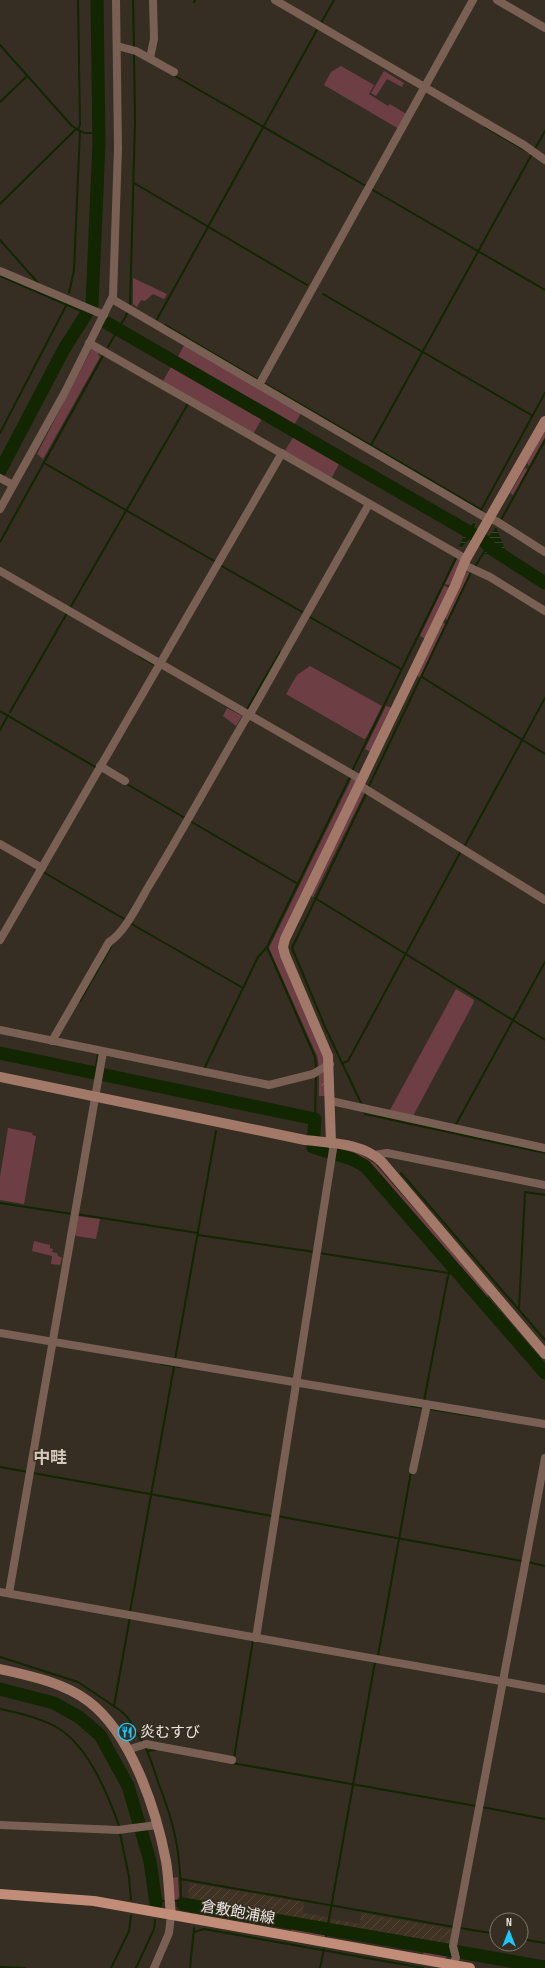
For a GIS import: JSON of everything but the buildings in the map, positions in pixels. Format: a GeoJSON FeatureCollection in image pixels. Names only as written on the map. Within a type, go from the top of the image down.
{"type":"FeatureCollection","features":[{"type":"Feature","properties":{"kind":"main road","name":"倉敷飽浦線"},"geometry":{"type":"LineString","coordinates":[[0,1894],[69,1898],[451,1966],[470,1968]]}},
{"type":"Feature","properties":{"kind":"street"},"geometry":{"type":"LineString","coordinates":[[0,509],[90,343],[102,314],[112,299],[118,148],[116,0]]}},
{"type":"Feature","properties":{"kind":"street"},"geometry":{"type":"LineString","coordinates":[[150,58],[154,39],[154,0]]}},
{"type":"Feature","properties":{"kind":"street"},"geometry":{"type":"LineString","coordinates":[[274,0],[517,141],[545,160]]}},
{"type":"Feature","properties":{"kind":"street"},"geometry":{"type":"LineString","coordinates":[[260,383],[473,0]]}},
{"type":"Feature","properties":{"kind":"street"},"geometry":{"type":"LineString","coordinates":[[498,0],[545,28]]}},
{"type":"Feature","properties":{"kind":"street"},"geometry":{"type":"LineString","coordinates":[[117,46],[133,50],[174,72]]}},
{"type":"Feature","properties":{"kind":"street"},"geometry":{"type":"LineString","coordinates":[[0,271],[102,314]]}},
{"type":"Feature","properties":{"kind":"street"},"geometry":{"type":"LineString","coordinates":[[112,299],[260,383],[483,515],[496,521],[545,552]]}},
{"type":"Feature","properties":{"kind":"street"},"geometry":{"type":"LineString","coordinates":[[90,343],[281,455],[369,504],[545,611]]}},
{"type":"Feature","properties":{"kind":"street"},"geometry":{"type":"LineString","coordinates":[[256,1638],[333,1147],[330,1100],[330,1064],[326,1048],[285,955],[283,947],[285,939],[478,537],[483,515],[545,421]]}},
{"type":"Feature","properties":{"kind":"street"},"geometry":{"type":"LineString","coordinates":[[0,940],[281,455]]}},
{"type":"Feature","properties":{"kind":"street"},"geometry":{"type":"LineString","coordinates":[[1,478],[13,485]]}},
{"type":"Feature","properties":{"kind":"street"},"geometry":{"type":"LineString","coordinates":[[52,1038],[85,986],[109,942],[116,938],[129,919],[190,818],[246,716],[369,504]]}},
{"type":"Feature","properties":{"kind":"street"},"geometry":{"type":"LineString","coordinates":[[0,571],[360,782],[545,900]]}},
{"type":"Feature","properties":{"kind":"street"},"geometry":{"type":"LineString","coordinates":[[100,766],[125,781]]}},
{"type":"Feature","properties":{"kind":"street"},"geometry":{"type":"LineString","coordinates":[[0,844],[42,868]]}},
{"type":"Feature","properties":{"kind":"street"},"geometry":{"type":"LineString","coordinates":[[0,1030],[52,1038],[103,1052],[269,1085],[316,1072],[330,1064]]}},
{"type":"Feature","properties":{"kind":"street"},"geometry":{"type":"LineString","coordinates":[[9,1593],[103,1052]]}},
{"type":"Feature","properties":{"kind":"street"},"geometry":{"type":"LineString","coordinates":[[0,1077],[314,1141],[333,1147],[361,1149],[374,1155],[545,1354]]}},
{"type":"Feature","properties":{"kind":"street"},"geometry":{"type":"LineString","coordinates":[[330,1100],[364,1109],[545,1148]]}},
{"type":"Feature","properties":{"kind":"street"},"geometry":{"type":"LineString","coordinates":[[374,1155],[387,1153],[545,1185]]}},
{"type":"Feature","properties":{"kind":"street"},"geometry":{"type":"LineString","coordinates":[[0,1333],[426,1407],[545,1424]]}},
{"type":"Feature","properties":{"kind":"street"},"geometry":{"type":"LineString","coordinates":[[413,1470],[426,1407]]}},
{"type":"Feature","properties":{"kind":"street"},"geometry":{"type":"LineString","coordinates":[[451,1966],[455,1952],[502,1682],[545,1458]]}},
{"type":"Feature","properties":{"kind":"street"},"geometry":{"type":"LineString","coordinates":[[0,1592],[545,1689]]}},
{"type":"Feature","properties":{"kind":"street"},"geometry":{"type":"LineString","coordinates":[[0,1669],[53,1683],[76,1694],[97,1708],[108,1719],[127,1750],[145,1788],[166,1860],[171,1915],[169,1933],[154,1968]]}},
{"type":"Feature","properties":{"kind":"street"},"geometry":{"type":"LineString","coordinates":[[127,1750],[144,1745],[232,1760]]}},
{"type":"Feature","properties":{"kind":"street"},"geometry":{"type":"LineString","coordinates":[[0,1825],[118,1830],[157,1825]]}},
{"type":"Feature","properties":{"kind":"shaded area"},"geometry":{"type":"Polygon","coordinates":[[[475,521],[475,531],[487,539],[496,527],[508,557],[505,561],[492,554],[483,554],[484,544],[470,538],[461,548],[459,547],[467,527],[470,527],[475,521]]]}},
{"type":"Feature","properties":{"kind":"shaded area"},"geometry":{"type":"Polygon","coordinates":[[[190,1883],[304,1902],[303,1913],[328,1917],[326,1924],[187,1901],[190,1883]]]}},
{"type":"Feature","properties":{"kind":"shaded area"},"geometry":{"type":"Polygon","coordinates":[[[362,1913],[452,1929],[449,1948],[344,1929],[344,1927],[330,1924],[331,1919],[359,1924],[362,1913]]]}},
{"type":"Feature","properties":{"kind":"green space"},"geometry":{"type":"Polygon","coordinates":[[[341,66],[374,85],[369,94],[388,106],[390,104],[406,114],[399,129],[324,85],[331,72],[341,66]]]}},
{"type":"Feature","properties":{"kind":"green space"},"geometry":{"type":"Polygon","coordinates":[[[384,71],[404,83],[402,87],[387,79],[376,96],[371,93],[384,71]]]}},
{"type":"Feature","properties":{"kind":"green space"},"geometry":{"type":"Polygon","coordinates":[[[133,278],[167,294],[164,299],[153,294],[145,301],[141,300],[137,307],[133,304],[133,278]]]}},
{"type":"Feature","properties":{"kind":"green space"},"geometry":{"type":"Polygon","coordinates":[[[184,345],[301,413],[293,427],[177,359],[184,345]]]}},
{"type":"Feature","properties":{"kind":"green space"},"geometry":{"type":"Polygon","coordinates":[[[92,348],[99,352],[98,355],[100,357],[43,459],[37,454],[92,348]]]}},
{"type":"Feature","properties":{"kind":"green space"},"geometry":{"type":"Polygon","coordinates":[[[172,365],[263,417],[253,434],[163,381],[172,365]]]}},
{"type":"Feature","properties":{"kind":"green space"},"geometry":{"type":"Polygon","coordinates":[[[545,429],[545,437],[529,466],[527,463],[545,429]]]}},
{"type":"Feature","properties":{"kind":"green space"},"geometry":{"type":"Polygon","coordinates":[[[294,436],[340,462],[331,479],[284,452],[294,436]]]}},
{"type":"Feature","properties":{"kind":"green space"},"geometry":{"type":"Polygon","coordinates":[[[526,468],[527,470],[513,495],[510,493],[526,468]]]}},
{"type":"Feature","properties":{"kind":"green space"},"geometry":{"type":"Polygon","coordinates":[[[458,557],[461,558],[453,580],[450,585],[445,584],[458,557]]]}},
{"type":"Feature","properties":{"kind":"green space"},"geometry":{"type":"Polygon","coordinates":[[[470,572],[448,621],[445,618],[466,573],[470,572]]]}},
{"type":"Feature","properties":{"kind":"green space"},"geometry":{"type":"Polygon","coordinates":[[[444,586],[450,588],[426,639],[420,636],[444,586]]]}},
{"type":"Feature","properties":{"kind":"green space"},"geometry":{"type":"Polygon","coordinates":[[[443,623],[446,624],[420,678],[417,675],[443,623]]]}},
{"type":"Feature","properties":{"kind":"green space"},"geometry":{"type":"Polygon","coordinates":[[[310,666],[382,706],[366,738],[364,739],[286,694],[297,675],[310,666]]]}},
{"type":"Feature","properties":{"kind":"green space"},"geometry":{"type":"Polygon","coordinates":[[[386,706],[392,708],[371,752],[365,749],[386,706]]]}},
{"type":"Feature","properties":{"kind":"green space"},"geometry":{"type":"Polygon","coordinates":[[[227,708],[242,716],[236,726],[223,716],[227,708]]]}},
{"type":"Feature","properties":{"kind":"green space"},"geometry":{"type":"Polygon","coordinates":[[[352,778],[356,781],[280,942],[326,1063],[319,1067],[317,1056],[269,948],[352,778]]]}},
{"type":"Feature","properties":{"kind":"green space"},"geometry":{"type":"Polygon","coordinates":[[[361,791],[365,792],[313,897],[310,895],[361,791]]]}},
{"type":"Feature","properties":{"kind":"green space"},"geometry":{"type":"Polygon","coordinates":[[[456,989],[474,1000],[473,1004],[413,1116],[390,1110],[456,989]]]}},
{"type":"Feature","properties":{"kind":"green space"},"geometry":{"type":"Polygon","coordinates":[[[326,1072],[326,1096],[319,1096],[319,1075],[326,1072]]]}},
{"type":"Feature","properties":{"kind":"green space"},"geometry":{"type":"Polygon","coordinates":[[[8,1128],[33,1133],[32,1135],[36,1136],[24,1204],[0,1200],[0,1177],[8,1128]]]}},
{"type":"Feature","properties":{"kind":"green space"},"geometry":{"type":"Polygon","coordinates":[[[338,1148],[360,1154],[375,1164],[488,1292],[487,1300],[371,1168],[357,1158],[336,1151],[338,1148]]]}},
{"type":"Feature","properties":{"kind":"green space"},"geometry":{"type":"Polygon","coordinates":[[[77,1216],[100,1219],[96,1239],[76,1236],[74,1232],[77,1216]]]}},
{"type":"Feature","properties":{"kind":"green space"},"geometry":{"type":"Polygon","coordinates":[[[34,1241],[50,1245],[50,1248],[53,1249],[52,1252],[57,1253],[58,1256],[62,1258],[60,1265],[51,1264],[52,1256],[32,1251],[34,1241]]]}},
{"type":"Feature","properties":{"kind":"green space"},"geometry":{"type":"Polygon","coordinates":[[[178,1877],[179,1897],[176,1900],[174,1898],[171,1878],[178,1877]]]}},
{"type":"Feature","properties":{"kind":"green space"},"geometry":{"type":"Polygon","coordinates":[[[293,1926],[326,1932],[325,1937],[292,1931],[293,1926]]]}},
{"type":"Feature","properties":{"kind":"green space"},"geometry":{"type":"Polygon","coordinates":[[[424,1949],[449,1955],[444,1959],[423,1955],[424,1949]]]}},
{"type":"Feature","properties":{"kind":"waterway"},"geometry":{"type":"LineString","coordinates":[[78,0],[80,125],[78,130]]}},
{"type":"Feature","properties":{"kind":"waterway"},"geometry":{"type":"LineString","coordinates":[[0,471],[64,349],[92,305],[99,143],[97,0]]}},
{"type":"Feature","properties":{"kind":"waterway"},"geometry":{"type":"LineString","coordinates":[[133,0],[134,48]]}},
{"type":"Feature","properties":{"kind":"waterway"},"geometry":{"type":"LineString","coordinates":[[321,23],[334,0]]}},
{"type":"Feature","properties":{"kind":"waterway"},"geometry":{"type":"LineString","coordinates":[[156,321],[318,28]]}},
{"type":"Feature","properties":{"kind":"waterway"},"geometry":{"type":"LineString","coordinates":[[0,45],[72,126],[84,133],[99,133]]}},
{"type":"Feature","properties":{"kind":"waterway"},"geometry":{"type":"LineString","coordinates":[[130,308],[135,121],[134,52]]}},
{"type":"Feature","properties":{"kind":"waterway"},"geometry":{"type":"LineString","coordinates":[[0,102],[27,76]]}},
{"type":"Feature","properties":{"kind":"waterway"},"geometry":{"type":"LineString","coordinates":[[175,76],[366,186]]}},
{"type":"Feature","properties":{"kind":"waterway"},"geometry":{"type":"LineString","coordinates":[[485,127],[528,152]]}},
{"type":"Feature","properties":{"kind":"waterway"},"geometry":{"type":"LineString","coordinates":[[0,204],[76,129]]}},
{"type":"Feature","properties":{"kind":"waterway"},"geometry":{"type":"LineString","coordinates":[[69,293],[74,270],[80,131]]}},
{"type":"Feature","properties":{"kind":"waterway"},"geometry":{"type":"LineString","coordinates":[[535,149],[545,131]]}},
{"type":"Feature","properties":{"kind":"waterway"},"geometry":{"type":"LineString","coordinates":[[371,445],[532,154]]}},
{"type":"Feature","properties":{"kind":"waterway"},"geometry":{"type":"LineString","coordinates":[[134,183],[307,285]]}},
{"type":"Feature","properties":{"kind":"waterway"},"geometry":{"type":"LineString","coordinates":[[371,189],[545,290]]}},
{"type":"Feature","properties":{"kind":"waterway"},"geometry":{"type":"LineString","coordinates":[[0,240],[39,284]]}},
{"type":"Feature","properties":{"kind":"waterway"},"geometry":{"type":"LineString","coordinates":[[0,276],[88,314]]}},
{"type":"Feature","properties":{"kind":"waterway"},"geometry":{"type":"LineString","coordinates":[[323,294],[533,416]]}},
{"type":"Feature","properties":{"kind":"waterway"},"geometry":{"type":"LineString","coordinates":[[0,433],[67,304]]}},
{"type":"Feature","properties":{"kind":"waterway"},"geometry":{"type":"LineString","coordinates":[[108,347],[128,312]]}},
{"type":"Feature","properties":{"kind":"waterway"},"geometry":{"type":"LineString","coordinates":[[107,323],[483,540],[492,549],[545,583]]}},
{"type":"Feature","properties":{"kind":"waterway"},"geometry":{"type":"LineString","coordinates":[[165,325],[260,381]]}},
{"type":"Feature","properties":{"kind":"waterway"},"geometry":{"type":"LineString","coordinates":[[0,542],[104,354]]}},
{"type":"Feature","properties":{"kind":"waterway"},"geometry":{"type":"LineString","coordinates":[[264,383],[482,510]]}},
{"type":"Feature","properties":{"kind":"waterway"},"geometry":{"type":"LineString","coordinates":[[481,510],[545,393]]}},
{"type":"Feature","properties":{"kind":"waterway"},"geometry":{"type":"LineString","coordinates":[[70,608],[189,402]]}},
{"type":"Feature","properties":{"kind":"waterway"},"geometry":{"type":"LineString","coordinates":[[501,520],[545,440]]}},
{"type":"Feature","properties":{"kind":"waterway"},"geometry":{"type":"LineString","coordinates":[[44,463],[216,562]]}},
{"type":"Feature","properties":{"kind":"waterway"},"geometry":{"type":"LineString","coordinates":[[476,565],[484,552]]}},
{"type":"Feature","properties":{"kind":"waterway"},"geometry":{"type":"LineString","coordinates":[[352,771],[457,556]]}},
{"type":"Feature","properties":{"kind":"waterway"},"geometry":{"type":"LineString","coordinates":[[220,565],[304,613]]}},
{"type":"Feature","properties":{"kind":"waterway"},"geometry":{"type":"LineString","coordinates":[[368,788],[471,572]]}},
{"type":"Feature","properties":{"kind":"waterway"},"geometry":{"type":"LineString","coordinates":[[10,712],[67,613]]}},
{"type":"Feature","properties":{"kind":"waterway"},"geometry":{"type":"LineString","coordinates":[[308,616],[401,669]]}},
{"type":"Feature","properties":{"kind":"waterway"},"geometry":{"type":"LineString","coordinates":[[246,711],[280,652]]}},
{"type":"Feature","properties":{"kind":"waterway"},"geometry":{"type":"LineString","coordinates":[[139,656],[156,666]]}},
{"type":"Feature","properties":{"kind":"waterway"},"geometry":{"type":"LineString","coordinates":[[422,677],[545,754]]}},
{"type":"Feature","properties":{"kind":"waterway"},"geometry":{"type":"LineString","coordinates":[[464,847],[545,698]]}},
{"type":"Feature","properties":{"kind":"waterway"},"geometry":{"type":"LineString","coordinates":[[0,711],[97,768]]}},
{"type":"Feature","properties":{"kind":"waterway"},"geometry":{"type":"LineString","coordinates":[[0,730],[8,715]]}},
{"type":"Feature","properties":{"kind":"waterway"},"geometry":{"type":"LineString","coordinates":[[316,1068],[315,1057],[267,947],[351,775]]}},
{"type":"Feature","properties":{"kind":"waterway"},"geometry":{"type":"LineString","coordinates":[[125,783],[185,818]]}},
{"type":"Feature","properties":{"kind":"waterway"},"geometry":{"type":"LineString","coordinates":[[362,1105],[325,1027],[292,948],[367,792]]}},
{"type":"Feature","properties":{"kind":"waterway"},"geometry":{"type":"LineString","coordinates":[[190,821],[298,884]]}},
{"type":"Feature","properties":{"kind":"waterway"},"geometry":{"type":"LineString","coordinates":[[343,1063],[348,1061],[461,851]]}},
{"type":"Feature","properties":{"kind":"waterway"},"geometry":{"type":"LineString","coordinates":[[43,872],[126,920]]}},
{"type":"Feature","properties":{"kind":"waterway"},"geometry":{"type":"LineString","coordinates":[[315,898],[545,1040]]}},
{"type":"Feature","properties":{"kind":"waterway"},"geometry":{"type":"LineString","coordinates":[[130,923],[243,988]]}},
{"type":"Feature","properties":{"kind":"waterway"},"geometry":{"type":"LineString","coordinates":[[80,1001],[111,947]]}},
{"type":"Feature","properties":{"kind":"waterway"},"geometry":{"type":"LineString","coordinates":[[204,1069],[258,957],[267,947]]}},
{"type":"Feature","properties":{"kind":"waterway"},"geometry":{"type":"LineString","coordinates":[[455,1126],[545,962]]}},
{"type":"Feature","properties":{"kind":"waterway"},"geometry":{"type":"LineString","coordinates":[[0,1053],[315,1119],[313,1147],[352,1159],[365,1166],[545,1373]]}},
{"type":"Feature","properties":{"kind":"waterway"},"geometry":{"type":"LineString","coordinates":[[95,1072],[98,1055]]}},
{"type":"Feature","properties":{"kind":"waterway"},"geometry":{"type":"LineString","coordinates":[[315,1119],[316,1074]]}},
{"type":"Feature","properties":{"kind":"waterway"},"geometry":{"type":"LineString","coordinates":[[364,1111],[365,1114],[545,1153]]}},
{"type":"Feature","properties":{"kind":"waterway"},"geometry":{"type":"LineString","coordinates":[[175,1360],[216,1131]]}},
{"type":"Feature","properties":{"kind":"waterway"},"geometry":{"type":"LineString","coordinates":[[401,1173],[545,1340]]}},
{"type":"Feature","properties":{"kind":"waterway"},"geometry":{"type":"LineString","coordinates":[[519,1308],[525,1192],[545,1195]]}},
{"type":"Feature","properties":{"kind":"waterway"},"geometry":{"type":"LineString","coordinates":[[0,1203],[72,1214]]}},
{"type":"Feature","properties":{"kind":"waterway"},"geometry":{"type":"LineString","coordinates":[[76,1214],[198,1233]]}},
{"type":"Feature","properties":{"kind":"waterway"},"geometry":{"type":"LineString","coordinates":[[198,1235],[315,1252]]}},
{"type":"Feature","properties":{"kind":"waterway"},"geometry":{"type":"LineString","coordinates":[[319,1253],[449,1273]]}},
{"type":"Feature","properties":{"kind":"waterway"},"geometry":{"type":"LineString","coordinates":[[424,1401],[447,1281],[449,1273],[455,1269]]}},
{"type":"Feature","properties":{"kind":"waterway"},"geometry":{"type":"LineString","coordinates":[[161,1364],[180,1367]]}},
{"type":"Feature","properties":{"kind":"waterway"},"geometry":{"type":"LineString","coordinates":[[130,1612],[174,1367]]}},
{"type":"Feature","properties":{"kind":"waterway"},"geometry":{"type":"LineString","coordinates":[[411,1406],[424,1408]]}},
{"type":"Feature","properties":{"kind":"waterway"},"geometry":{"type":"LineString","coordinates":[[429,1409],[480,1417]]}},
{"type":"Feature","properties":{"kind":"waterway"},"geometry":{"type":"LineString","coordinates":[[0,1467],[28,1472]]}},
{"type":"Feature","properties":{"kind":"waterway"},"geometry":{"type":"LineString","coordinates":[[378,1656],[411,1472]]}},
{"type":"Feature","properties":{"kind":"waterway"},"geometry":{"type":"LineString","coordinates":[[33,1473],[272,1516]]}},
{"type":"Feature","properties":{"kind":"waterway"},"geometry":{"type":"LineString","coordinates":[[277,1516],[522,1561]]}},
{"type":"Feature","properties":{"kind":"waterway"},"geometry":{"type":"LineString","coordinates":[[528,1562],[545,1566]]}},
{"type":"Feature","properties":{"kind":"waterway"},"geometry":{"type":"LineString","coordinates":[[114,1706],[130,1617]]}},
{"type":"Feature","properties":{"kind":"waterway"},"geometry":{"type":"LineString","coordinates":[[234,1758],[253,1640]]}},
{"type":"Feature","properties":{"kind":"waterway"},"geometry":{"type":"LineString","coordinates":[[0,1657],[78,1682],[121,1711],[128,1718],[143,1743]]}},
{"type":"Feature","properties":{"kind":"waterway"},"geometry":{"type":"LineString","coordinates":[[326,1936],[375,1662]]}},
{"type":"Feature","properties":{"kind":"waterway"},"geometry":{"type":"LineString","coordinates":[[0,1689],[54,1703],[79,1717],[100,1735],[128,1786],[150,1861],[156,1904]]}},
{"type":"Feature","properties":{"kind":"waterway"},"geometry":{"type":"LineString","coordinates":[[0,1709],[45,1721],[69,1736],[88,1759],[96,1773],[110,1801],[120,1828]]}},
{"type":"Feature","properties":{"kind":"waterway"},"geometry":{"type":"LineString","coordinates":[[145,1747],[173,1826],[180,1868],[181,1900],[183,1904]]}},
{"type":"Feature","properties":{"kind":"waterway"},"geometry":{"type":"LineString","coordinates":[[147,1751],[155,1750]]}},
{"type":"Feature","properties":{"kind":"waterway"},"geometry":{"type":"LineString","coordinates":[[232,1763],[476,1806]]}},
{"type":"Feature","properties":{"kind":"waterway"},"geometry":{"type":"LineString","coordinates":[[482,1807],[545,1819]]}},
{"type":"Feature","properties":{"kind":"waterway"},"geometry":{"type":"LineString","coordinates":[[120,1833],[129,1877],[131,1900]]}},
{"type":"Feature","properties":{"kind":"waterway"},"geometry":{"type":"LineString","coordinates":[[181,1879],[454,1927]]}},
{"type":"Feature","properties":{"kind":"waterway"},"geometry":{"type":"LineString","coordinates":[[155,1900],[165,1901]]}},
{"type":"Feature","properties":{"kind":"waterway"},"geometry":{"type":"LineString","coordinates":[[175,1901],[182,1901]]}},
{"type":"Feature","properties":{"kind":"waterway"},"geometry":{"type":"LineString","coordinates":[[183,1904],[545,1967]]}},
{"type":"Feature","properties":{"kind":"waterway"},"geometry":{"type":"LineString","coordinates":[[192,1906],[192,1914]]}},
{"type":"Feature","properties":{"kind":"waterway"},"geometry":{"type":"LineString","coordinates":[[111,1968],[129,1931],[131,1916]]}},
{"type":"Feature","properties":{"kind":"waterway"},"geometry":{"type":"LineString","coordinates":[[136,1968],[154,1929],[155,1920]]}},
{"type":"Feature","properties":{"kind":"waterway"},"geometry":{"type":"LineString","coordinates":[[190,1968],[194,1928]]}},
{"type":"Feature","properties":{"kind":"waterway"},"geometry":{"type":"LineString","coordinates":[[460,1928],[489,1933]]}},
{"type":"Feature","properties":{"kind":"waterway"},"geometry":{"type":"LineString","coordinates":[[194,1932],[204,1929],[423,1968]]}},
{"type":"Feature","properties":{"kind":"waterway"},"geometry":{"type":"LineString","coordinates":[[529,1940],[545,1943]]}},
{"type":"Feature","properties":{"kind":"waterway"},"geometry":{"type":"LineString","coordinates":[[320,1968],[324,1949]]}},
{"type":"Feature","properties":{"kind":"waterway"},"geometry":{"type":"LineString","coordinates":[[0,1967],[25,1968]]}},
{"type":"Feature","properties":{"kind":"place","name":"炎むすび"},"geometry":{"type":"Point","coordinates":[127,1732]}},
{"type":"Feature","properties":{"kind":"district","name":"中畦"},"geometry":{"type":"Point","coordinates":[50,1457]}}]}
